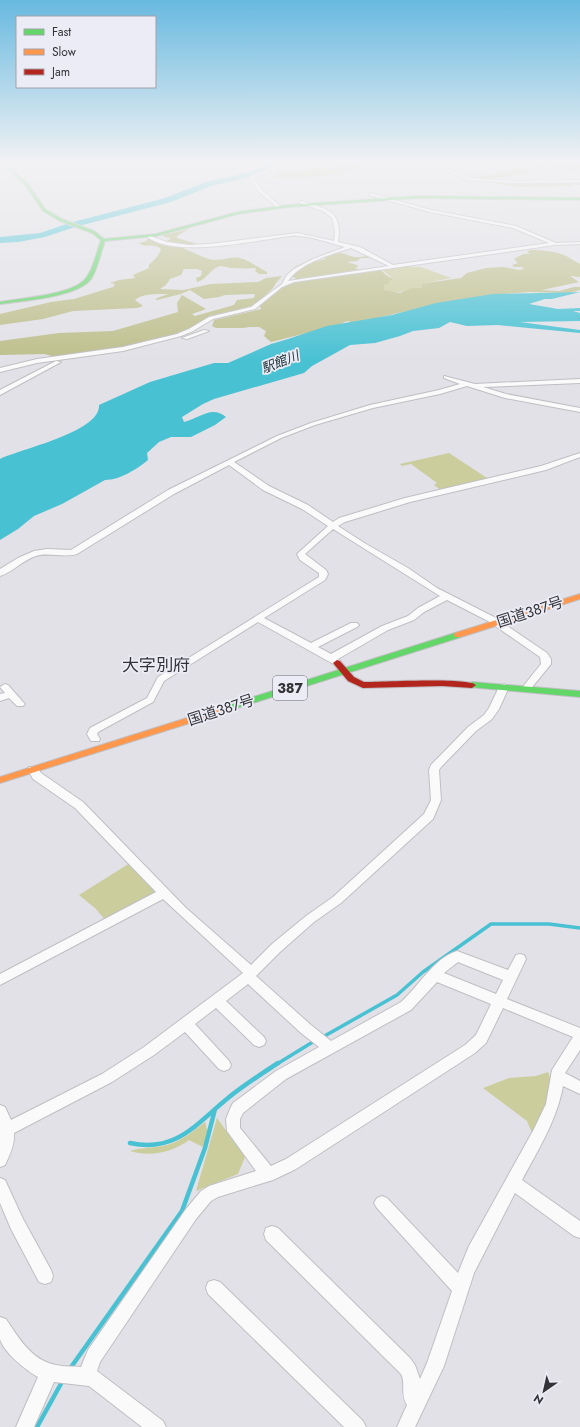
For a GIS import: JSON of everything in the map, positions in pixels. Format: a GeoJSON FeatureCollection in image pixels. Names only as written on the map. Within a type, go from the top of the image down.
{"type":"FeatureCollection","features":[{"type":"Feature","properties":{"kind":"main road"},"geometry":{"type":"LineString","coordinates":[[80,228],[97,234],[103,240]]}},
{"type":"Feature","properties":{"kind":"main road"},"geometry":{"type":"LineString","coordinates":[[103,240],[148,236],[187,228]]}},
{"type":"Feature","properties":{"kind":"main road"},"geometry":{"type":"LineString","coordinates":[[0,304],[59,293],[82,285],[89,278],[93,263],[102,246],[103,240]]}},
{"type":"Feature","properties":{"kind":"main road","name":"国道387号"},"geometry":{"type":"LineString","coordinates":[[324,668],[335,661],[580,588]]}},
{"type":"Feature","properties":{"kind":"main road","name":"国道387号"},"geometry":{"type":"LineString","coordinates":[[0,780],[580,596]]}},
{"type":"Feature","properties":{"kind":"main road"},"geometry":{"type":"LineString","coordinates":[[335,661],[355,682],[363,684],[427,682],[580,694]]}},
{"type":"Feature","properties":{"kind":"street"},"geometry":{"type":"LineString","coordinates":[[336,242],[338,228]]}},
{"type":"Feature","properties":{"kind":"street"},"geometry":{"type":"LineString","coordinates":[[515,228],[556,244]]}},
{"type":"Feature","properties":{"kind":"street"},"geometry":{"type":"LineString","coordinates":[[148,236],[166,243],[189,246],[210,245],[297,234],[336,242],[364,250],[384,263],[393,266]]}},
{"type":"Feature","properties":{"kind":"street"},"geometry":{"type":"LineString","coordinates":[[284,283],[393,266],[432,262],[556,244],[580,243]]}},
{"type":"Feature","properties":{"kind":"street"},"geometry":{"type":"LineString","coordinates":[[0,370],[123,349],[179,335],[191,330],[211,318],[253,308],[284,283],[286,279],[294,272],[318,258],[352,246]]}},
{"type":"Feature","properties":{"kind":"street"},"geometry":{"type":"LineString","coordinates":[[0,393],[56,360],[132,350],[184,338],[206,331]]}},
{"type":"Feature","properties":{"kind":"street"},"geometry":{"type":"LineString","coordinates":[[446,377],[512,397],[580,410]]}},
{"type":"Feature","properties":{"kind":"street"},"geometry":{"type":"LineString","coordinates":[[0,573],[36,553],[46,551],[64,554],[74,552],[171,492],[229,462],[279,437],[340,415],[382,403],[469,385],[580,381]]}},
{"type":"Feature","properties":{"kind":"street"},"geometry":{"type":"LineString","coordinates":[[95,739],[92,734],[94,730],[150,700],[154,696],[158,682],[161,679],[324,576],[323,572],[303,558],[301,554],[332,525],[342,520],[401,502],[530,472],[580,455]]}},
{"type":"Feature","properties":{"kind":"street"},"geometry":{"type":"LineString","coordinates":[[229,462],[266,488],[305,507],[363,546],[447,596],[496,622],[546,657],[546,664],[526,689]]}},
{"type":"Feature","properties":{"kind":"street"},"geometry":{"type":"LineString","coordinates":[[257,618],[335,661],[385,628],[411,618],[420,610],[447,596]]}},
{"type":"Feature","properties":{"kind":"street"},"geometry":{"type":"LineString","coordinates":[[311,647],[354,625]]}},
{"type":"Feature","properties":{"kind":"street"},"geometry":{"type":"LineString","coordinates":[[7,1129],[116,1073],[186,1024],[249,975],[276,948],[310,919],[337,900],[431,813],[435,804],[436,764],[472,729],[488,717],[494,709],[504,688]]}},
{"type":"Feature","properties":{"kind":"street"},"geometry":{"type":"LineString","coordinates":[[0,698],[8,690],[20,704]]}},
{"type":"Feature","properties":{"kind":"street"},"geometry":{"type":"LineString","coordinates":[[33,770],[37,776],[79,805],[195,924],[306,1029],[330,1048]]}},
{"type":"Feature","properties":{"kind":"street"},"geometry":{"type":"LineString","coordinates":[[0,980],[164,893]]}},
{"type":"Feature","properties":{"kind":"street"},"geometry":{"type":"LineString","coordinates":[[268,1174],[234,1131],[232,1126],[235,1113],[244,1104],[280,1075],[406,1006],[415,998],[440,969],[457,956],[511,977]]}},
{"type":"Feature","properties":{"kind":"street"},"geometry":{"type":"LineString","coordinates":[[86,1376],[94,1356],[187,1220],[204,1198],[214,1191],[268,1174],[291,1164],[470,1049],[481,1039],[520,959]]}},
{"type":"Feature","properties":{"kind":"street"},"geometry":{"type":"LineString","coordinates":[[434,975],[580,1034]]}},
{"type":"Feature","properties":{"kind":"street"},"geometry":{"type":"LineString","coordinates":[[217,1000],[259,1041]]}},
{"type":"Feature","properties":{"kind":"street"},"geometry":{"type":"LineString","coordinates":[[186,1024],[224,1065]]}},
{"type":"Feature","properties":{"kind":"street"},"geometry":{"type":"LineString","coordinates":[[406,1427],[435,1366],[475,1252],[536,1140],[550,1111],[554,1099],[557,1076],[562,1064],[580,1039]]}},
{"type":"Feature","properties":{"kind":"street"},"geometry":{"type":"LineString","coordinates":[[557,1076],[580,1088]]}},
{"type":"Feature","properties":{"kind":"street"},"geometry":{"type":"LineString","coordinates":[[0,1112],[7,1129],[7,1140],[0,1160]]}},
{"type":"Feature","properties":{"kind":"street"},"geometry":{"type":"LineString","coordinates":[[513,1182],[580,1230]]}},
{"type":"Feature","properties":{"kind":"street"},"geometry":{"type":"LineString","coordinates":[[0,1185],[16,1224],[45,1276]]}},
{"type":"Feature","properties":{"kind":"street"},"geometry":{"type":"LineString","coordinates":[[382,1203],[461,1289]]}},
{"type":"Feature","properties":{"kind":"street"},"geometry":{"type":"LineString","coordinates":[[272,1234],[407,1367],[411,1375],[411,1396],[417,1405]]}},
{"type":"Feature","properties":{"kind":"street"},"geometry":{"type":"LineString","coordinates":[[214,1288],[357,1427]]}},
{"type":"Feature","properties":{"kind":"street"},"geometry":{"type":"LineString","coordinates":[[0,1325],[27,1360],[38,1368],[49,1372],[86,1376],[104,1385],[157,1427]]}},
{"type":"Feature","properties":{"kind":"street"},"geometry":{"type":"LineString","coordinates":[[25,1427],[49,1372]]}},
{"type":"Feature","properties":{"kind":"green space"},"geometry":{"type":"Polygon","coordinates":[[[189,229],[177,236],[177,238],[197,244],[171,245],[181,247],[213,260],[240,258],[267,272],[267,274],[259,274],[255,271],[256,268],[230,268],[221,266],[214,269],[204,279],[197,282],[196,278],[201,276],[202,271],[197,269],[184,269],[181,275],[170,279],[166,285],[160,289],[183,290],[211,284],[258,282],[266,278],[282,276],[273,288],[255,305],[203,321],[193,328],[174,336],[138,346],[56,357],[44,354],[0,355],[0,341],[59,333],[113,331],[178,312],[177,303],[182,295],[206,309],[192,314],[195,316],[234,305],[237,300],[254,298],[255,294],[225,295],[204,299],[190,290],[181,294],[157,300],[155,299],[168,294],[150,294],[135,300],[143,306],[137,308],[73,311],[43,319],[0,325],[0,314],[51,302],[74,299],[113,287],[115,284],[110,283],[135,278],[133,275],[149,268],[149,265],[157,257],[161,250],[160,248],[154,246],[139,243],[146,241],[149,238],[159,242],[166,242],[171,238],[164,237],[163,235],[189,229]]]}},
{"type":"Feature","properties":{"kind":"green space"},"geometry":{"type":"Polygon","coordinates":[[[530,250],[547,251],[560,254],[580,264],[580,277],[570,276],[579,282],[542,290],[559,291],[580,287],[580,290],[569,293],[530,292],[503,294],[407,311],[355,323],[347,321],[338,325],[271,342],[264,336],[266,331],[259,327],[216,328],[212,326],[214,320],[261,309],[260,306],[281,287],[289,282],[299,281],[292,276],[290,271],[297,269],[295,266],[326,259],[321,256],[329,252],[338,252],[357,257],[368,256],[369,258],[361,258],[357,261],[347,262],[357,265],[358,267],[355,268],[359,270],[378,269],[392,280],[388,281],[390,283],[384,285],[384,290],[400,293],[412,288],[423,288],[422,285],[427,283],[461,278],[467,273],[486,268],[504,267],[519,270],[524,269],[522,267],[514,267],[512,265],[518,263],[514,259],[523,254],[530,254],[527,252],[530,250]]]}},
{"type":"Feature","properties":{"kind":"green space"},"geometry":{"type":"Polygon","coordinates":[[[421,267],[451,278],[426,283],[423,288],[408,291],[394,292],[384,290],[384,285],[391,277],[381,269],[421,267]]]}},
{"type":"Feature","properties":{"kind":"green space"},"geometry":{"type":"Polygon","coordinates":[[[449,453],[490,480],[442,491],[434,485],[437,483],[411,464],[402,466],[400,464],[449,453]]]}},
{"type":"Feature","properties":{"kind":"green space"},"geometry":{"type":"Polygon","coordinates":[[[130,863],[155,892],[154,896],[106,921],[96,909],[79,895],[130,863]]]}},
{"type":"Feature","properties":{"kind":"green space"},"geometry":{"type":"Polygon","coordinates":[[[548,1072],[551,1088],[550,1096],[533,1135],[527,1121],[483,1088],[509,1078],[536,1076],[548,1072]]]}},
{"type":"Feature","properties":{"kind":"green space"},"geometry":{"type":"Polygon","coordinates":[[[217,1118],[245,1157],[238,1174],[196,1191],[217,1118]]]}},
{"type":"Feature","properties":{"kind":"green space"},"geometry":{"type":"Polygon","coordinates":[[[205,1122],[208,1133],[203,1147],[189,1140],[175,1148],[161,1153],[146,1154],[130,1151],[162,1146],[178,1141],[205,1122]]]}},
{"type":"Feature","properties":{"kind":"water","name":"駅館川"},"geometry":{"type":"Polygon","coordinates":[[[580,292],[552,299],[545,299],[529,304],[558,309],[580,308],[580,311],[573,311],[580,313],[580,321],[520,322],[580,330],[580,333],[498,325],[467,326],[450,322],[439,328],[413,331],[375,343],[350,345],[312,366],[304,373],[214,399],[182,417],[184,422],[211,412],[216,412],[226,417],[215,425],[191,437],[171,437],[159,442],[147,453],[148,460],[134,470],[111,480],[105,480],[62,504],[34,516],[18,529],[0,540],[0,459],[41,445],[74,431],[96,415],[99,405],[150,382],[214,363],[228,363],[271,344],[327,326],[392,315],[436,303],[493,294],[580,292]]]}},
{"type":"Feature","properties":{"kind":"waterway"},"geometry":{"type":"LineString","coordinates":[[0,240],[42,235],[64,228]]}},
{"type":"Feature","properties":{"kind":"waterway"},"geometry":{"type":"LineString","coordinates":[[321,1038],[397,995],[423,972],[491,924],[549,924],[580,928]]}},
{"type":"Feature","properties":{"kind":"waterway"},"geometry":{"type":"LineString","coordinates":[[277,1064],[316,1040]]}},
{"type":"Feature","properties":{"kind":"waterway"},"geometry":{"type":"LineString","coordinates":[[215,1109],[234,1093],[278,1063]]}},
{"type":"Feature","properties":{"kind":"waterway"},"geometry":{"type":"LineString","coordinates":[[69,1370],[182,1211],[205,1148],[215,1109]]}},
{"type":"Feature","properties":{"kind":"waterway"},"geometry":{"type":"LineString","coordinates":[[130,1143],[146,1145],[160,1144],[173,1140],[195,1126],[215,1109]]}},
{"type":"Feature","properties":{"kind":"waterway"},"geometry":{"type":"LineString","coordinates":[[37,1427],[63,1380]]}},
{"type":"Feature","properties":{"kind":"traffic: fast"},"geometry":{"type":"LineString","coordinates":[[0,303],[47,296],[72,290],[82,285],[89,278],[103,240],[93,232],[81,228]]}},
{"type":"Feature","properties":{"kind":"traffic: fast"},"geometry":{"type":"LineString","coordinates":[[103,240],[156,235],[184,228]]}},
{"type":"Feature","properties":{"kind":"traffic: fast"},"geometry":{"type":"LineString","coordinates":[[228,708],[458,635]]}},
{"type":"Feature","properties":{"kind":"traffic: fast"},"geometry":{"type":"LineString","coordinates":[[472,685],[580,694]]}},
{"type":"Feature","properties":{"kind":"traffic: slow"},"geometry":{"type":"LineString","coordinates":[[458,635],[580,596]]}},
{"type":"Feature","properties":{"kind":"traffic: slow"},"geometry":{"type":"LineString","coordinates":[[0,780],[228,708]]}},
{"type":"Feature","properties":{"kind":"traffic: jam"},"geometry":{"type":"LineString","coordinates":[[337,663],[351,679],[363,685],[442,683],[472,685]]}},
{"type":"Feature","properties":{"kind":"district","name":"大字別府"},"geometry":{"type":"Point","coordinates":[156,665]}}]}
